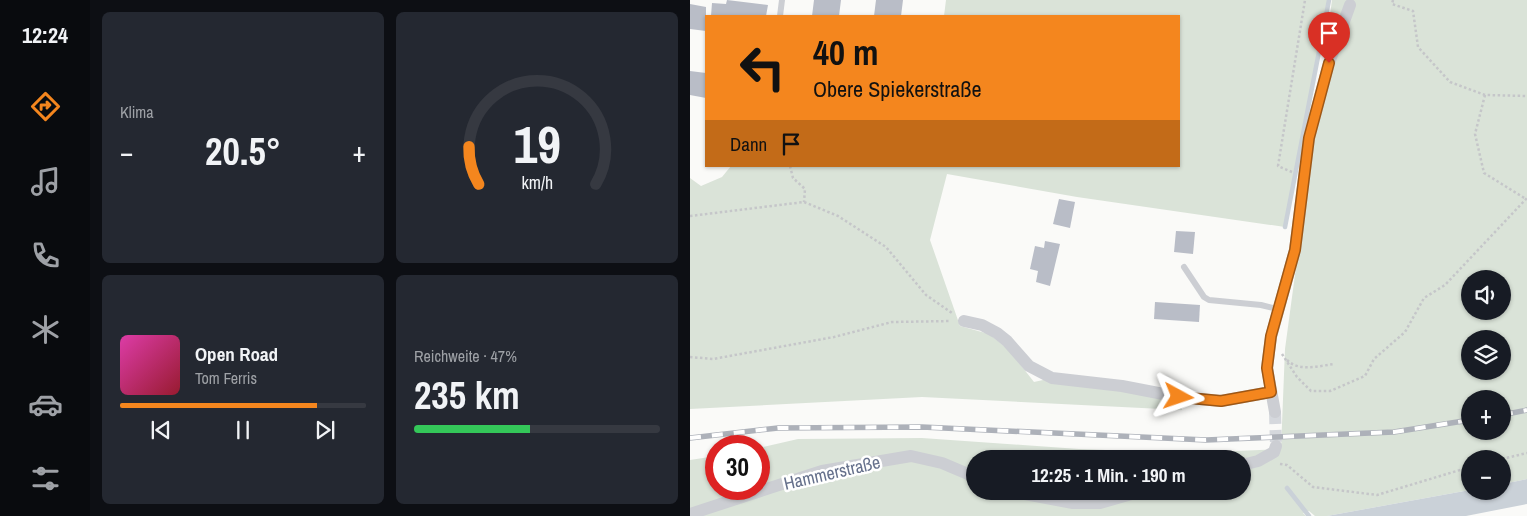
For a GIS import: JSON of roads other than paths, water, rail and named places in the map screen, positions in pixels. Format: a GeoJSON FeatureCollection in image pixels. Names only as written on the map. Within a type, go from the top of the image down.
{"type":"FeatureCollection","features":[{"type":"Feature","properties":{"kind":"street"},"geometry":{"type":"LineString","coordinates":[[1275,412],[1267,368],[1271,336],[1295,250],[1309,138],[1329,63],[1351,2]]}},
{"type":"Feature","properties":{"kind":"street"},"geometry":{"type":"LineString","coordinates":[[964,321],[982,325],[997,333],[1007,341],[1029,366],[1052,378],[1122,386],[1179,397],[1221,401],[1271,392]]}},
{"type":"Feature","properties":{"kind":"street"},"geometry":{"type":"LineString","coordinates":[[1251,463],[1274,452],[1276,446]]}},
{"type":"Feature","properties":{"kind":"street","name":"Hammerstraße"},"geometry":{"type":"LineString","coordinates":[[690,514],[822,471],[911,456],[942,463],[966,472]]}},
{"type":"Feature","properties":{"kind":"street"},"geometry":{"type":"LineString","coordinates":[[1057,500],[1073,503],[1100,503],[1110,500]]}},
{"type":"Feature","properties":{"kind":"lane"},"geometry":{"type":"LineString","coordinates":[[780,15],[782,0]]}},
{"type":"Feature","properties":{"kind":"lane"},"geometry":{"type":"LineString","coordinates":[[1184,267],[1204,297],[1209,300],[1261,305],[1278,309]]}},
{"type":"Feature","properties":{"kind":"waterway"},"geometry":{"type":"LineString","coordinates":[[1285,227],[1329,0]]}},
{"type":"Feature","properties":{"kind":"waterway"},"geometry":{"type":"LineString","coordinates":[[1287,488],[1309,516]]}},
{"type":"Feature","properties":{"kind":"tunnel"},"geometry":{"type":"LineString","coordinates":[[1275,412],[1276,446]]}},
{"type":"Feature","properties":{"kind":"railway"},"geometry":{"type":"LineString","coordinates":[[1511,413],[1527,410]]}},
{"type":"Feature","properties":{"kind":"railway"},"geometry":{"type":"LineString","coordinates":[[690,438],[778,428],[922,427],[1206,440],[1394,432],[1461,421]]}}]}
